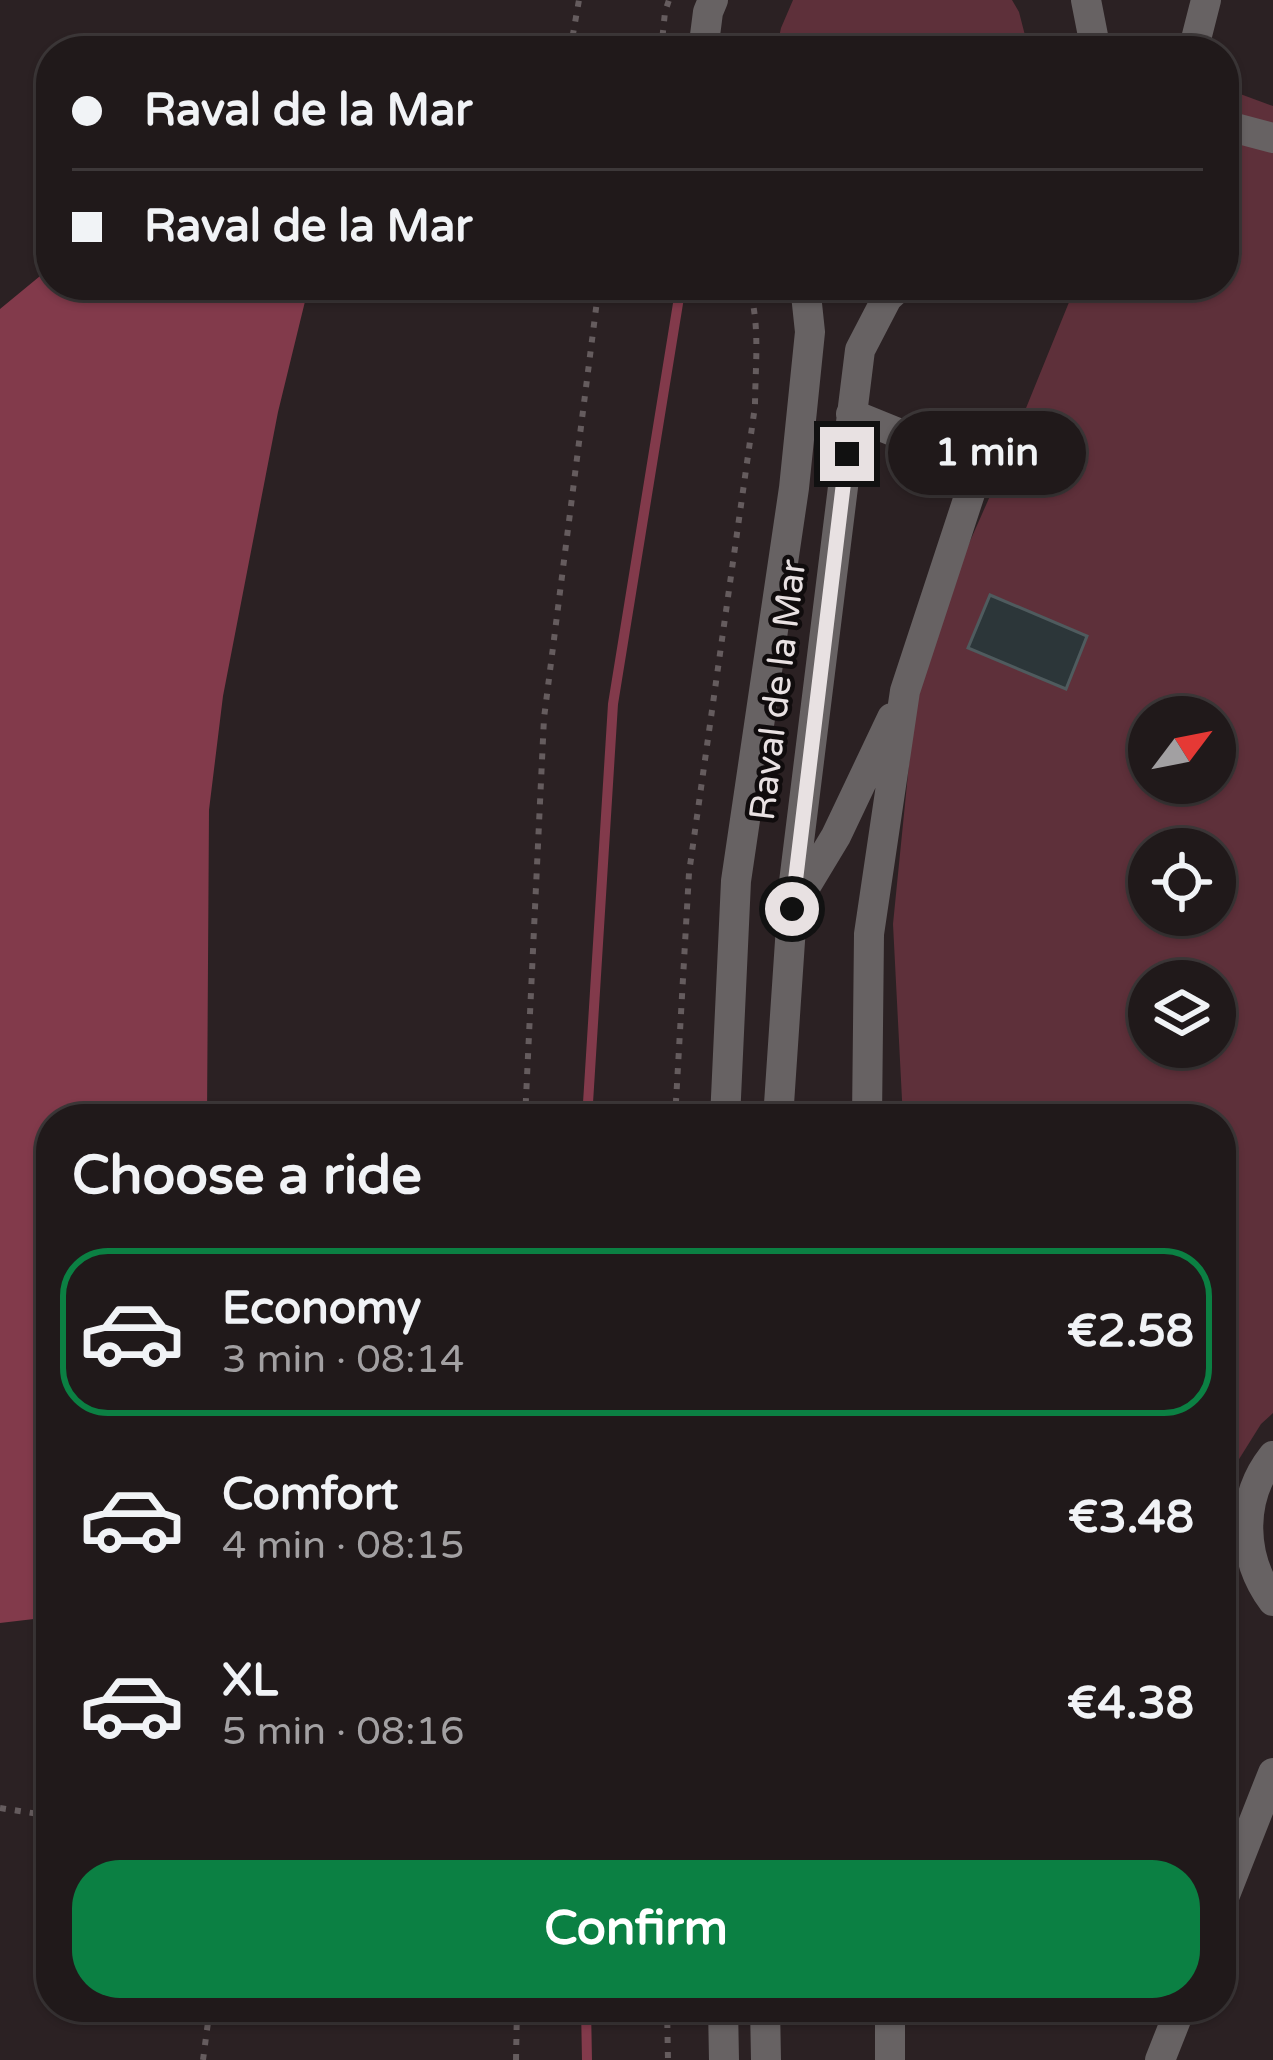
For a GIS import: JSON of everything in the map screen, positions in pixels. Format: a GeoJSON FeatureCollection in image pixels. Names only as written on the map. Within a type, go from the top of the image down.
{"type":"FeatureCollection","features":[{"type":"Feature","properties":{"kind":"street"},"geometry":{"type":"LineString","coordinates":[[706,36],[712,0]]}},
{"type":"Feature","properties":{"kind":"street"},"geometry":{"type":"LineString","coordinates":[[1086,0],[1096,36]]}},
{"type":"Feature","properties":{"kind":"street"},"geometry":{"type":"LineString","coordinates":[[1197,36],[1206,0]]}},
{"type":"Feature","properties":{"kind":"street"},"geometry":{"type":"LineString","coordinates":[[1239,129],[1273,138]]}},
{"type":"Feature","properties":{"kind":"street"},"geometry":{"type":"LineString","coordinates":[[1239,147],[1273,155]]}},
{"type":"Feature","properties":{"kind":"street","name":"Raval de la Mar"},"geometry":{"type":"LineString","coordinates":[[726,1104],[736,881],[794,488],[810,332],[807,300]]}},
{"type":"Feature","properties":{"kind":"street","name":"Raval de la Mar"},"geometry":{"type":"LineString","coordinates":[[779,1104],[792,909],[851,415],[860,350],[885,300]]}},
{"type":"Feature","properties":{"kind":"street"},"geometry":{"type":"LineString","coordinates":[[792,909],[836,836],[905,691],[979,466],[851,415]]}},
{"type":"Feature","properties":{"kind":"street"},"geometry":{"type":"LineString","coordinates":[[867,1104],[869,934],[905,691]]}},
{"type":"Feature","properties":{"kind":"street"},"geometry":{"type":"LineString","coordinates":[[1273,1456],[1252,1496],[1247,1527],[1251,1558],[1273,1601]]}},
{"type":"Feature","properties":{"kind":"street"},"geometry":{"type":"LineString","coordinates":[[1236,1867],[1273,1773]]}},
{"type":"Feature","properties":{"kind":"street"},"geometry":{"type":"LineString","coordinates":[[723,2022],[724,2060]]}},
{"type":"Feature","properties":{"kind":"street"},"geometry":{"type":"LineString","coordinates":[[765,2022],[766,2060]]}},
{"type":"Feature","properties":{"kind":"street"},"geometry":{"type":"LineString","coordinates":[[890,2022],[890,2060]]}},
{"type":"Feature","properties":{"kind":"street"},"geometry":{"type":"LineString","coordinates":[[1160,2060],[1175,2022]]}},
{"type":"Feature","properties":{"kind":"path"},"geometry":{"type":"LineString","coordinates":[[573,36],[579,0]]}},
{"type":"Feature","properties":{"kind":"path"},"geometry":{"type":"LineString","coordinates":[[662,36],[669,0]]}},
{"type":"Feature","properties":{"kind":"path"},"geometry":{"type":"LineString","coordinates":[[526,1104],[544,718],[597,300]]}},
{"type":"Feature","properties":{"kind":"path"},"geometry":{"type":"LineString","coordinates":[[677,1104],[689,873],[754,406],[756,340],[750,300]]}},
{"type":"Feature","properties":{"kind":"path"},"geometry":{"type":"LineString","coordinates":[[0,1808],[36,1814]]}},
{"type":"Feature","properties":{"kind":"path"},"geometry":{"type":"LineString","coordinates":[[203,2060],[207,2022]]}},
{"type":"Feature","properties":{"kind":"path"},"geometry":{"type":"LineString","coordinates":[[516,2060],[517,2022]]}},
{"type":"Feature","properties":{"kind":"path"},"geometry":{"type":"LineString","coordinates":[[667,2022],[668,2060]]}},
{"type":"Feature","properties":{"kind":"shaded area"},"geometry":{"type":"Polygon","coordinates":[[[793,0],[1012,0],[1025,36],[779,36],[793,0]]]}},
{"type":"Feature","properties":{"kind":"shaded area"},"geometry":{"type":"Polygon","coordinates":[[[1239,94],[1273,106],[1273,1413],[1236,1464],[1236,1104],[902,1104],[893,924],[920,654],[1070,300],[1239,300],[1239,94]]]}},
{"type":"Feature","properties":{"kind":"shaded area"},"geometry":{"type":"Polygon","coordinates":[[[36,279],[36,300],[305,300],[278,412],[223,696],[209,810],[207,1104],[36,1104],[36,1619],[0,1623],[0,309],[36,279]]]}},
{"type":"Feature","properties":{"kind":"building"},"geometry":{"type":"Polygon","coordinates":[[[990,595],[1087,636],[1066,689],[968,648],[990,595]]]}},
{"type":"Feature","properties":{"kind":"waterway"},"geometry":{"type":"LineString","coordinates":[[588,1104],[613,704],[679,300]]}},
{"type":"Feature","properties":{"kind":"waterway"},"geometry":{"type":"LineString","coordinates":[[586,2022],[587,2060]]}},
{"type":"Feature","properties":{"kind":"route"},"geometry":{"type":"LineString","coordinates":[[792,909],[847,454]]}}]}
